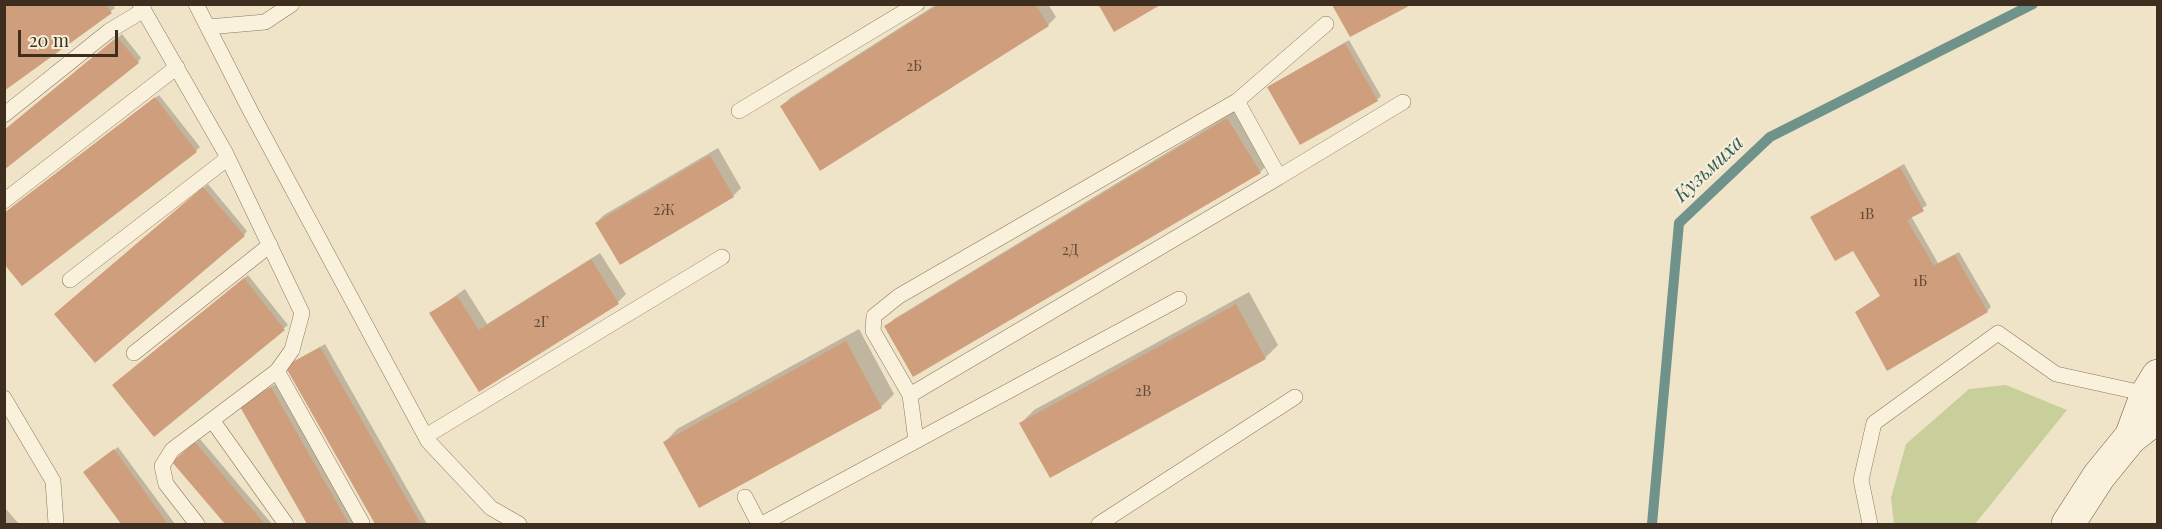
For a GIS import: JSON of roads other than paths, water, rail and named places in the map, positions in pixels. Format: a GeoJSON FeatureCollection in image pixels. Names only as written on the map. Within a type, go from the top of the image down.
{"type":"FeatureCollection","features":[{"type":"Feature","properties":{"kind":"main road"},"geometry":{"type":"LineString","coordinates":[[2068,525],[2099,476],[2130,438],[2154,395]]}},
{"type":"Feature","properties":{"kind":"lane"},"geometry":{"type":"LineString","coordinates":[[196,4],[426,436],[491,508],[519,525]]}},
{"type":"Feature","properties":{"kind":"lane"},"geometry":{"type":"LineString","coordinates":[[208,27],[265,22],[292,4]]}},
{"type":"Feature","properties":{"kind":"lane"},"geometry":{"type":"LineString","coordinates":[[739,111],[916,4]]}},
{"type":"Feature","properties":{"kind":"lane"},"geometry":{"type":"LineString","coordinates":[[4,115],[142,7],[228,158],[270,245],[302,313],[292,350],[277,371],[172,450],[162,466],[166,484],[197,525]]}},
{"type":"Feature","properties":{"kind":"lane"},"geometry":{"type":"LineString","coordinates":[[916,441],[910,395],[873,331],[874,316],[899,296],[1237,101],[1326,24]]}},
{"type":"Feature","properties":{"kind":"lane"},"geometry":{"type":"LineString","coordinates":[[4,201],[177,67]]}},
{"type":"Feature","properties":{"kind":"lane"},"geometry":{"type":"LineString","coordinates":[[1237,101],[1278,177]]}},
{"type":"Feature","properties":{"kind":"lane"},"geometry":{"type":"LineString","coordinates":[[910,395],[1403,102]]}},
{"type":"Feature","properties":{"kind":"lane"},"geometry":{"type":"LineString","coordinates":[[70,280],[228,158]]}},
{"type":"Feature","properties":{"kind":"lane"},"geometry":{"type":"LineString","coordinates":[[134,353],[270,245]]}},
{"type":"Feature","properties":{"kind":"lane"},"geometry":{"type":"LineString","coordinates":[[426,436],[723,257]]}},
{"type":"Feature","properties":{"kind":"lane"},"geometry":{"type":"LineString","coordinates":[[745,497],[761,525],[1179,299]]}},
{"type":"Feature","properties":{"kind":"lane"},"geometry":{"type":"LineString","coordinates":[[1870,525],[1861,480],[1874,423],[1998,333],[2056,374],[2154,395]]}},
{"type":"Feature","properties":{"kind":"lane"},"geometry":{"type":"LineString","coordinates":[[277,371],[362,523]]}},
{"type":"Feature","properties":{"kind":"lane"},"geometry":{"type":"LineString","coordinates":[[4,398],[52,481],[56,525]]}},
{"type":"Feature","properties":{"kind":"lane"},"geometry":{"type":"LineString","coordinates":[[1099,525],[1295,398]]}},
{"type":"Feature","properties":{"kind":"lane"},"geometry":{"type":"LineString","coordinates":[[212,420],[286,525]]}},
{"type":"Feature","properties":{"kind":"lane"},"geometry":{"type":"LineString","coordinates":[[491,508],[495,525]]}},
{"type":"Feature","properties":{"kind":"waterway","name":"Кузьмиха"},"geometry":{"type":"LineString","coordinates":[[1652,524],[1679,223],[1770,137],[2033,4]]}}]}
